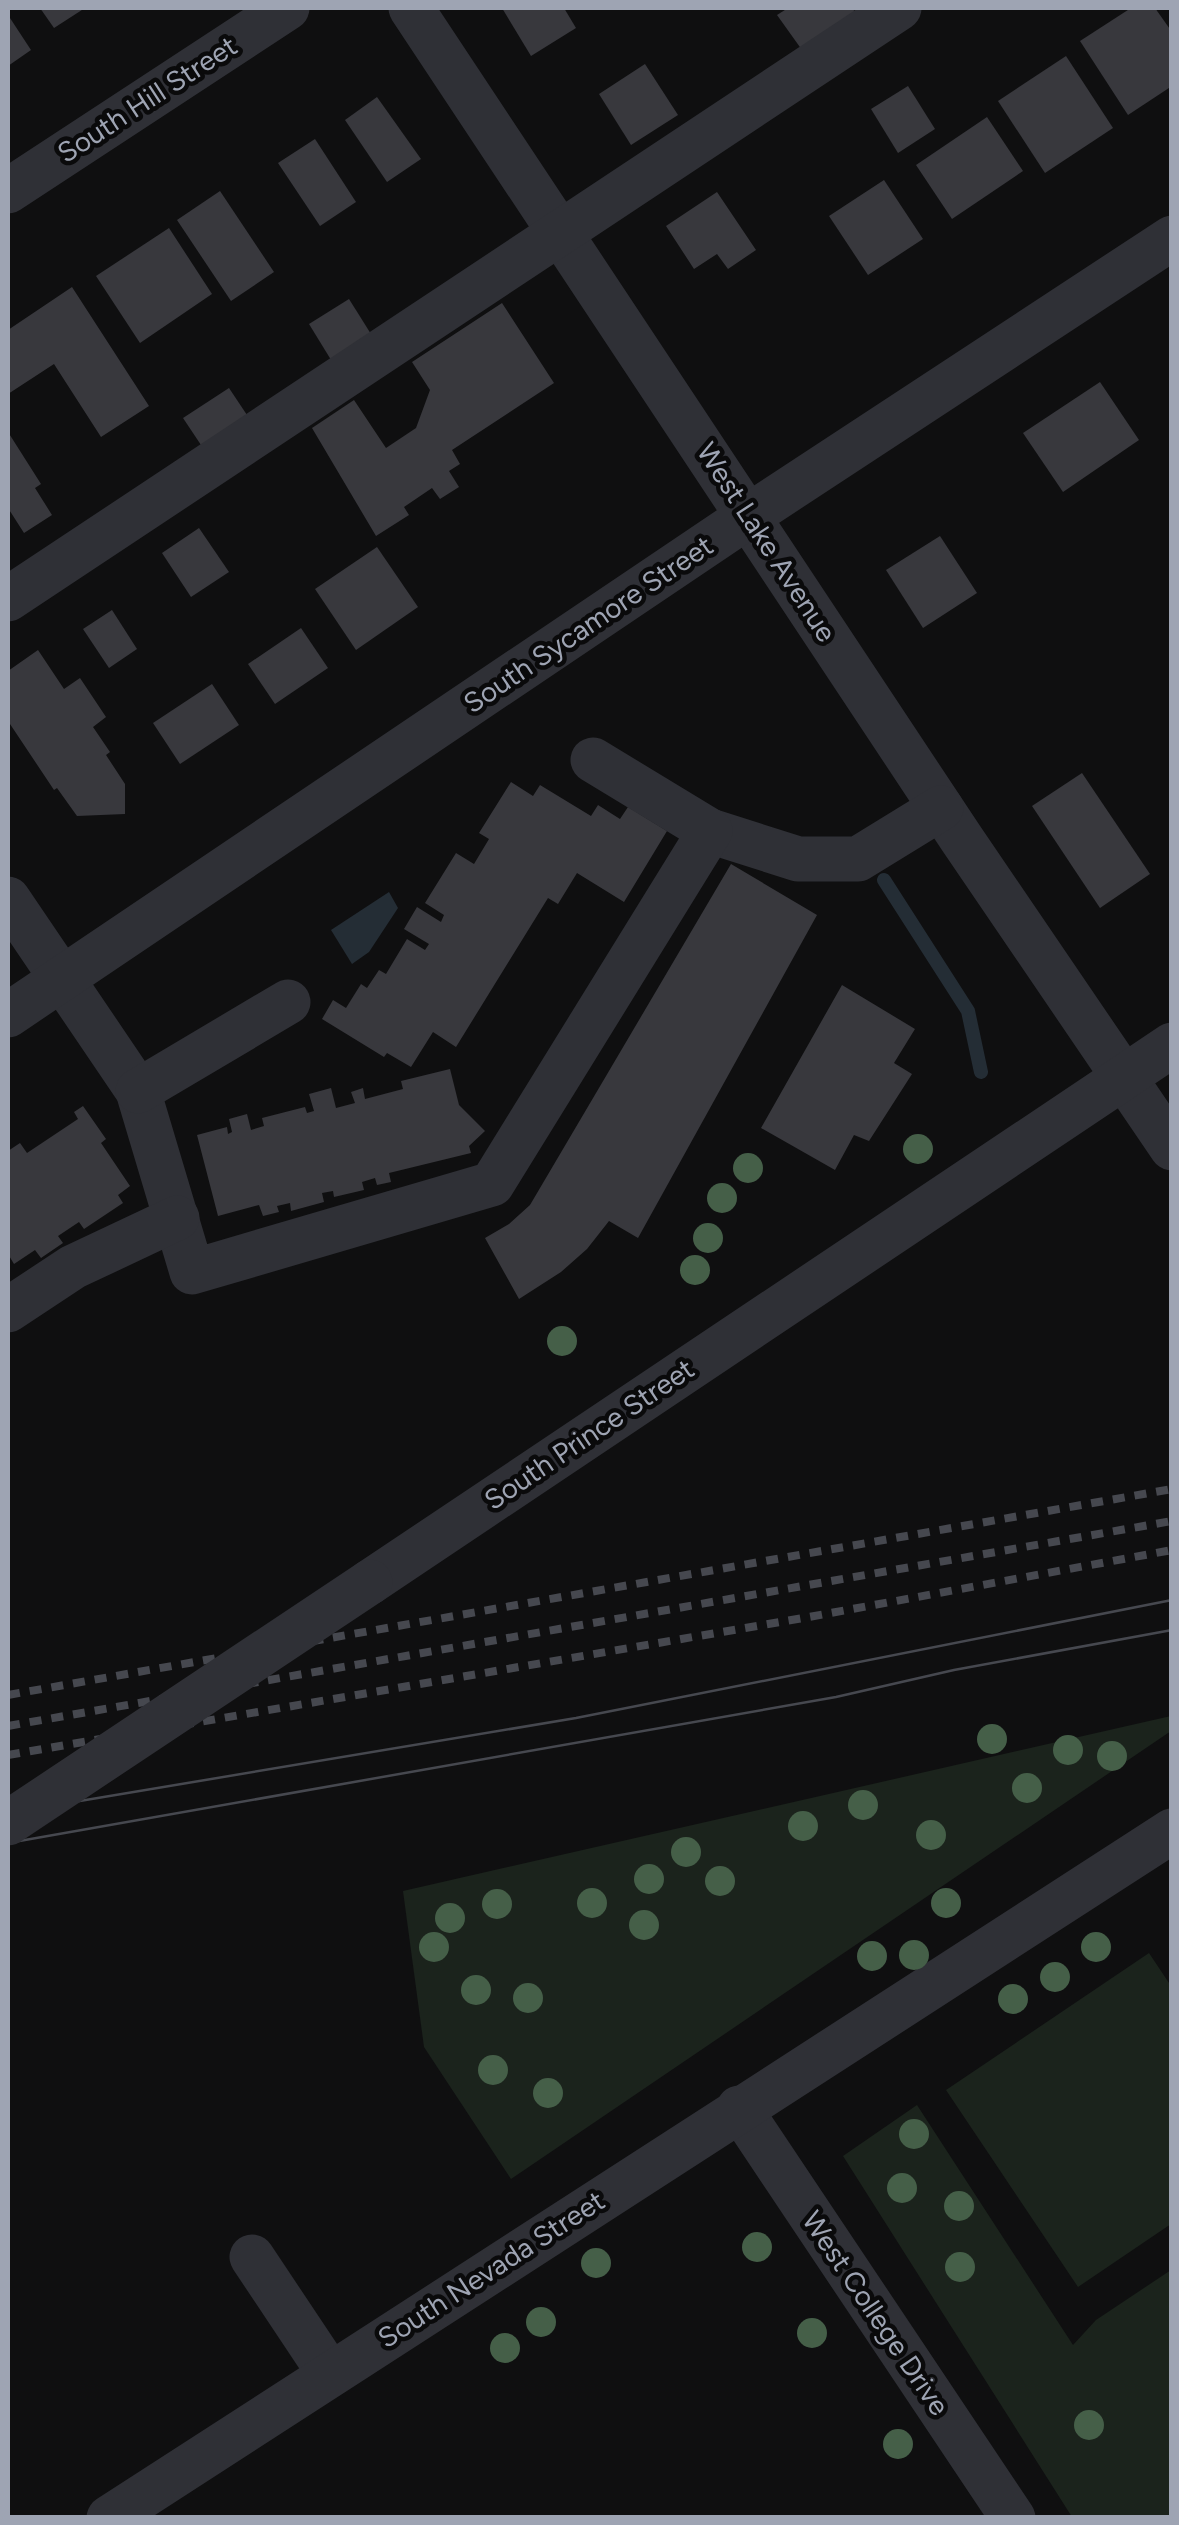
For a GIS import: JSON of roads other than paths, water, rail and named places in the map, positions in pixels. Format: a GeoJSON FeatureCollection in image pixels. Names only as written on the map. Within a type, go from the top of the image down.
{"type":"FeatureCollection","features":[{"type":"Feature","properties":{"kind":"street","name":"South Hill Street"},"geometry":{"type":"LineString","coordinates":[[8,191],[287,8]]}},
{"type":"Feature","properties":{"kind":"street","name":"West Lake Avenue"},"geometry":{"type":"LineString","coordinates":[[411,8],[941,808],[1172,1148]]}},
{"type":"Feature","properties":{"kind":"street"},"geometry":{"type":"LineString","coordinates":[[8,599],[899,8]]}},
{"type":"Feature","properties":{"kind":"street","name":"South Sycamore Street"},"geometry":{"type":"LineString","coordinates":[[8,1015],[750,515],[1172,238]]}},
{"type":"Feature","properties":{"kind":"street"},"geometry":{"type":"LineString","coordinates":[[593,760],[710,832],[798,859],[858,858],[941,808]]}},
{"type":"Feature","properties":{"kind":"street"},"geometry":{"type":"LineString","coordinates":[[8,899],[138,1092],[192,1272],[492,1184],[710,832]]}},
{"type":"Feature","properties":{"kind":"street"},"geometry":{"type":"LineString","coordinates":[[138,1092],[288,1002]]}},
{"type":"Feature","properties":{"kind":"street","name":"South Prince Street"},"geometry":{"type":"LineString","coordinates":[[8,1823],[1172,1046]]}},
{"type":"Feature","properties":{"kind":"street"},"geometry":{"type":"LineString","coordinates":[[8,1310],[74,1266],[177,1218]]}},
{"type":"Feature","properties":{"kind":"street","name":"South Nevada Street"},"geometry":{"type":"LineString","coordinates":[[109,2518],[1172,1831]]}},
{"type":"Feature","properties":{"kind":"street","name":"West College Drive"},"geometry":{"type":"LineString","coordinates":[[739,2108],[1013,2518]]}},
{"type":"Feature","properties":{"kind":"street"},"geometry":{"type":"LineString","coordinates":[[252,2258],[330,2374]]}},
{"type":"Feature","properties":{"kind":"waterway"},"geometry":{"type":"LineString","coordinates":[[884,880],[968,1011],[981,1072]]}},
{"type":"Feature","properties":{"kind":"tram line"},"geometry":{"type":"LineString","coordinates":[[8,1813],[576,1718],[1172,1600]]}},
{"type":"Feature","properties":{"kind":"tram line"},"geometry":{"type":"LineString","coordinates":[[8,1843],[836,1697],[954,1670],[1172,1630]]}},
{"type":"Feature","properties":{"kind":"railway"},"geometry":{"type":"LineString","coordinates":[[8,1695],[1172,1489]]}},
{"type":"Feature","properties":{"kind":"railway"},"geometry":{"type":"LineString","coordinates":[[8,1726],[1172,1521]]}},
{"type":"Feature","properties":{"kind":"railway"},"geometry":{"type":"LineString","coordinates":[[8,1755],[809,1617],[1172,1550]]}}]}
